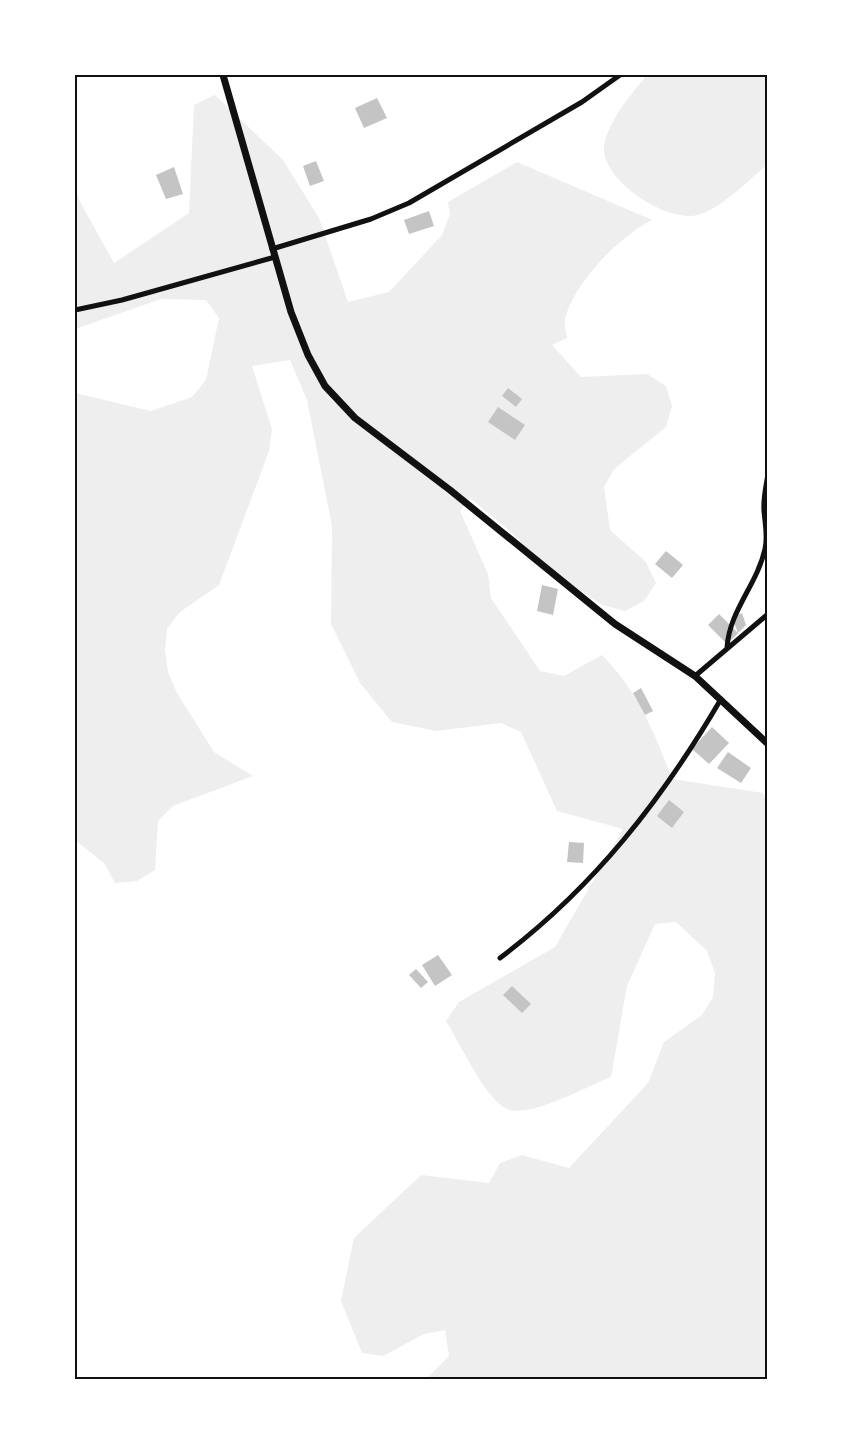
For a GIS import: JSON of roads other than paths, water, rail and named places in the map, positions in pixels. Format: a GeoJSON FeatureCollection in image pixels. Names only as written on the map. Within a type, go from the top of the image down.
{"type":"FeatureCollection","features":[{"type":"Feature","properties":{"kind":"street"},"geometry":{"type":"LineString","coordinates":[[224,75],[291,312],[308,355],[326,386],[355,418],[450,490],[615,624],[695,676],[768,744]]}},
{"type":"Feature","properties":{"kind":"street"},"geometry":{"type":"LineString","coordinates":[[75,310],[122,300],[273,253],[371,219],[409,203],[582,102],[620,75]]}},
{"type":"Feature","properties":{"kind":"street"},"geometry":{"type":"LineString","coordinates":[[727,648],[732,617],[744,601],[765,552],[767,530],[764,495],[768,474]]}},
{"type":"Feature","properties":{"kind":"street"},"geometry":{"type":"LineString","coordinates":[[695,676],[768,614]]}},
{"type":"Feature","properties":{"kind":"street"},"geometry":{"type":"LineString","coordinates":[[500,958],[567,904],[608,861],[692,749],[721,699]]}}]}
